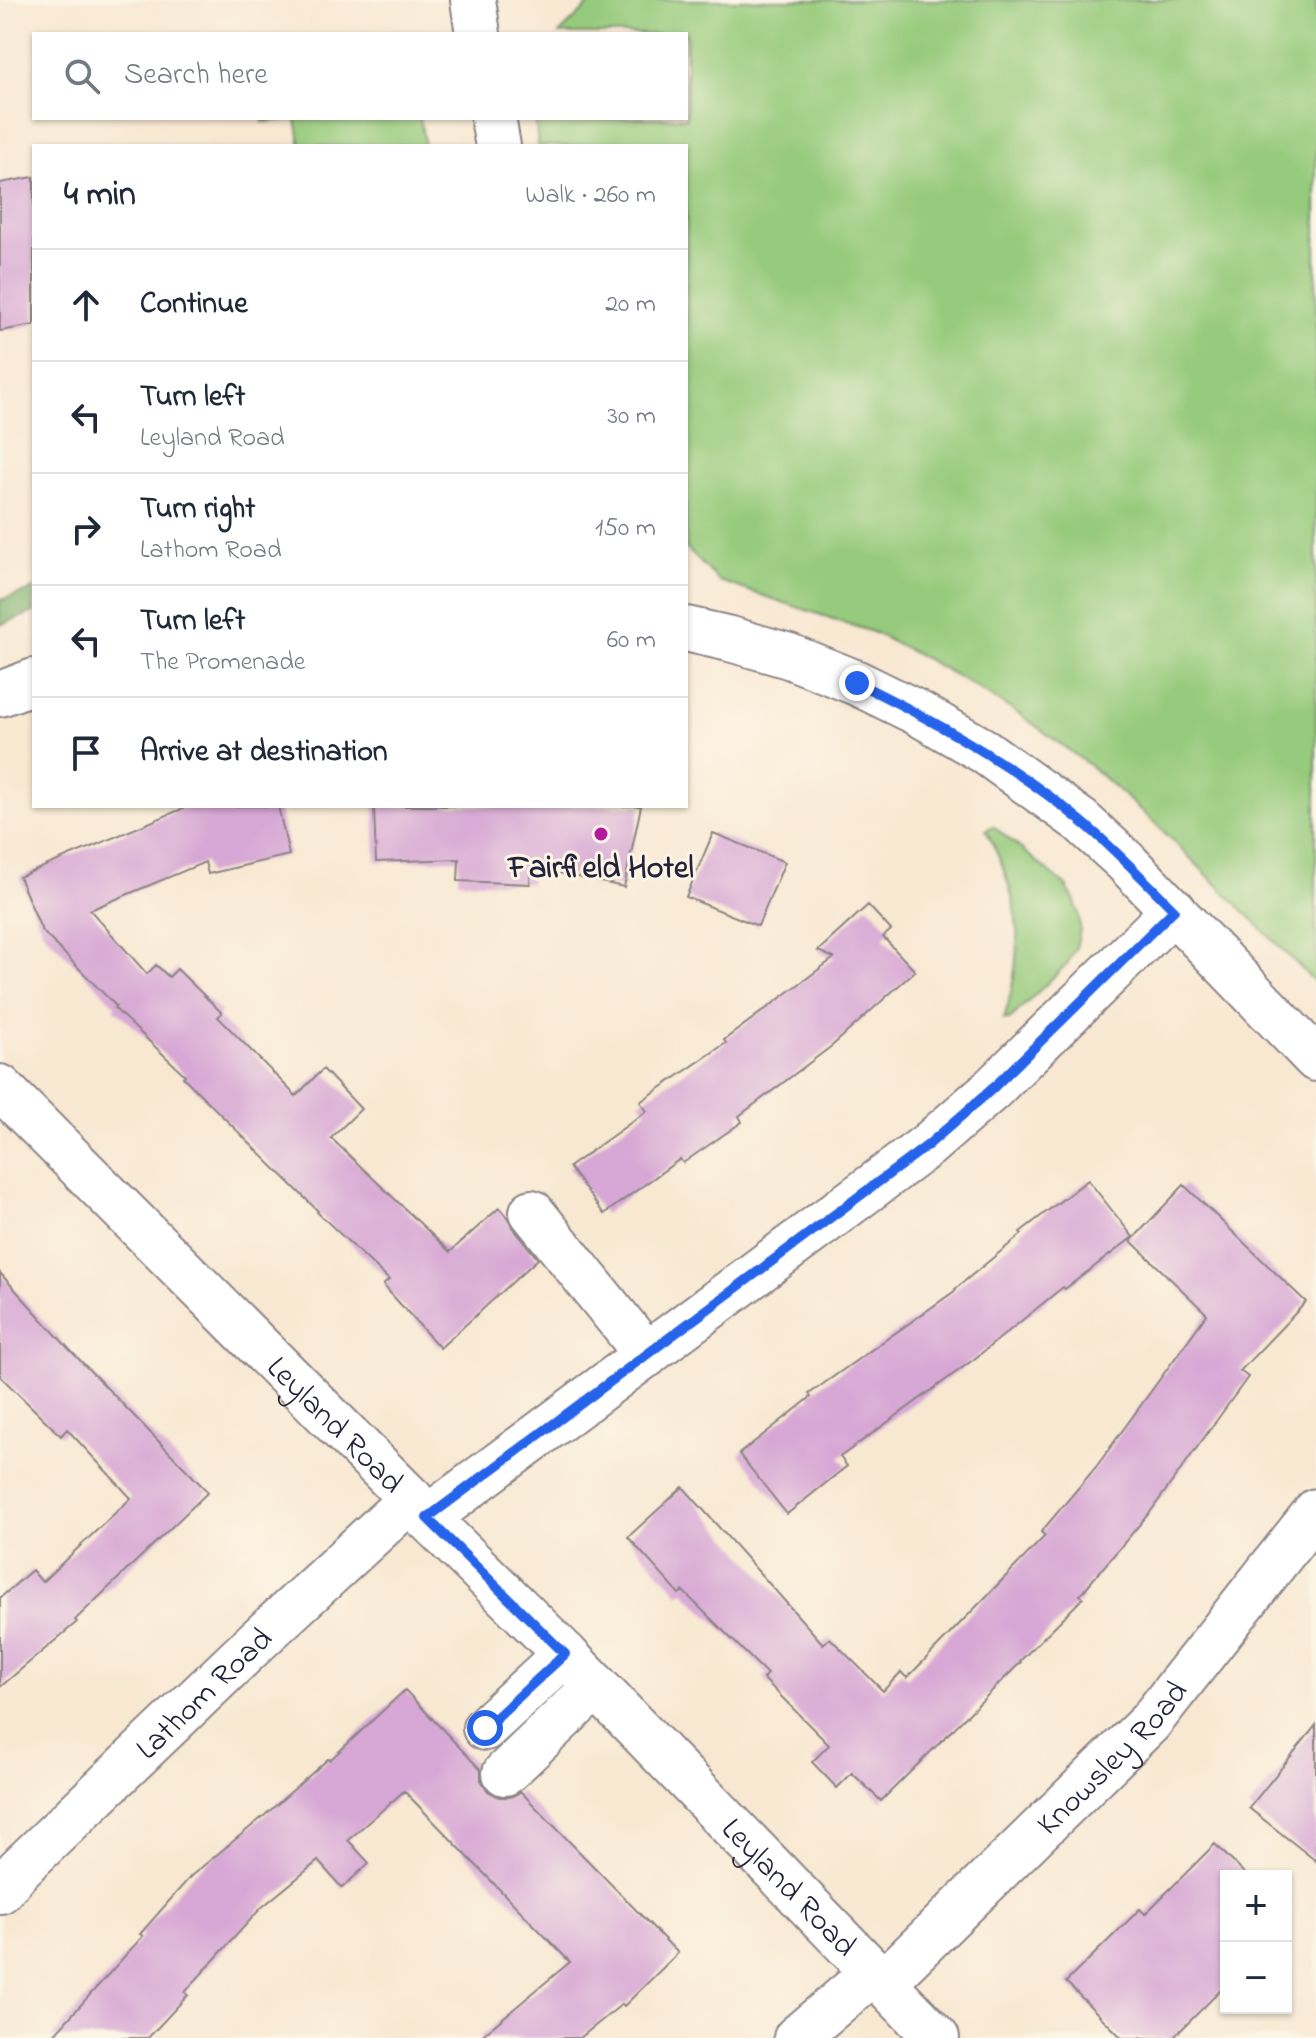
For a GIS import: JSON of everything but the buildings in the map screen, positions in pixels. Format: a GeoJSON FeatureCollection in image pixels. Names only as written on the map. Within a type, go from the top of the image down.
{"type":"FeatureCollection","features":[{"type":"Feature","properties":{"kind":"street"},"geometry":{"type":"LineString","coordinates":[[473,0],[478,32]]}},
{"type":"Feature","properties":{"kind":"street"},"geometry":{"type":"LineString","coordinates":[[493,120],[498,144]]}},
{"type":"Feature","properties":{"kind":"street"},"geometry":{"type":"LineString","coordinates":[[688,603],[730,639]]}},
{"type":"Feature","properties":{"kind":"street"},"geometry":{"type":"LineString","coordinates":[[688,629],[789,656],[857,683],[984,751],[1081,821],[1125,861],[1316,1059]]}},
{"type":"Feature","properties":{"kind":"street"},"geometry":{"type":"LineString","coordinates":[[0,694],[32,682]]}},
{"type":"Feature","properties":{"kind":"street","name":"Lathom Road"},"geometry":{"type":"LineString","coordinates":[[0,1891],[19,1869],[257,1641],[419,1508],[647,1355],[928,1145],[991,1090],[1174,910]]}},
{"type":"Feature","properties":{"kind":"street","name":"Leyland Road"},"geometry":{"type":"LineString","coordinates":[[0,1087],[565,1654],[937,2038]]}},
{"type":"Feature","properties":{"kind":"street"},"geometry":{"type":"LineString","coordinates":[[532,1212],[647,1355]]}},
{"type":"Feature","properties":{"kind":"street","name":"Knowsley Road"},"geometry":{"type":"LineString","coordinates":[[796,2038],[879,1977],[1150,1722],[1316,1511]]}},
{"type":"Feature","properties":{"kind":"street"},"geometry":{"type":"LineString","coordinates":[[485,1728],[565,1654]]}},
{"type":"Feature","properties":{"kind":"street"},"geometry":{"type":"LineString","coordinates":[[505,1773],[596,1686]]}},
{"type":"Feature","properties":{"kind":"green space"},"geometry":{"type":"Polygon","coordinates":[[[594,0],[1316,0],[1316,983],[1156,824],[1093,768],[1025,718],[976,687],[875,633],[719,581],[688,550],[688,144],[538,144],[535,120],[688,120],[688,32],[561,32],[594,0]]]}},
{"type":"Feature","properties":{"kind":"green space"},"geometry":{"type":"Polygon","coordinates":[[[296,120],[420,120],[425,144],[301,144],[296,120]]]}},
{"type":"Feature","properties":{"kind":"green space"},"geometry":{"type":"Polygon","coordinates":[[[32,590],[32,613],[0,625],[0,600],[32,590]]]}},
{"type":"Feature","properties":{"kind":"green space"},"geometry":{"type":"Polygon","coordinates":[[[993,826],[1065,885],[1079,914],[1080,930],[1076,948],[1067,964],[1010,1019],[1004,1019],[1015,968],[1016,922],[1007,878],[986,830],[993,826]]]}},
{"type":"Feature","properties":{"kind":"place","name":"Fairfield Hotel"},"geometry":{"type":"Point","coordinates":[601,834]}},
{"type":"Feature","properties":{"kind":"route"},"geometry":{"type":"LineString","coordinates":[[485,1728],[565,1654],[427,1518],[928,1145],[991,1090],[1174,910],[1081,821],[1046,794],[984,751],[857,683]]}}]}
